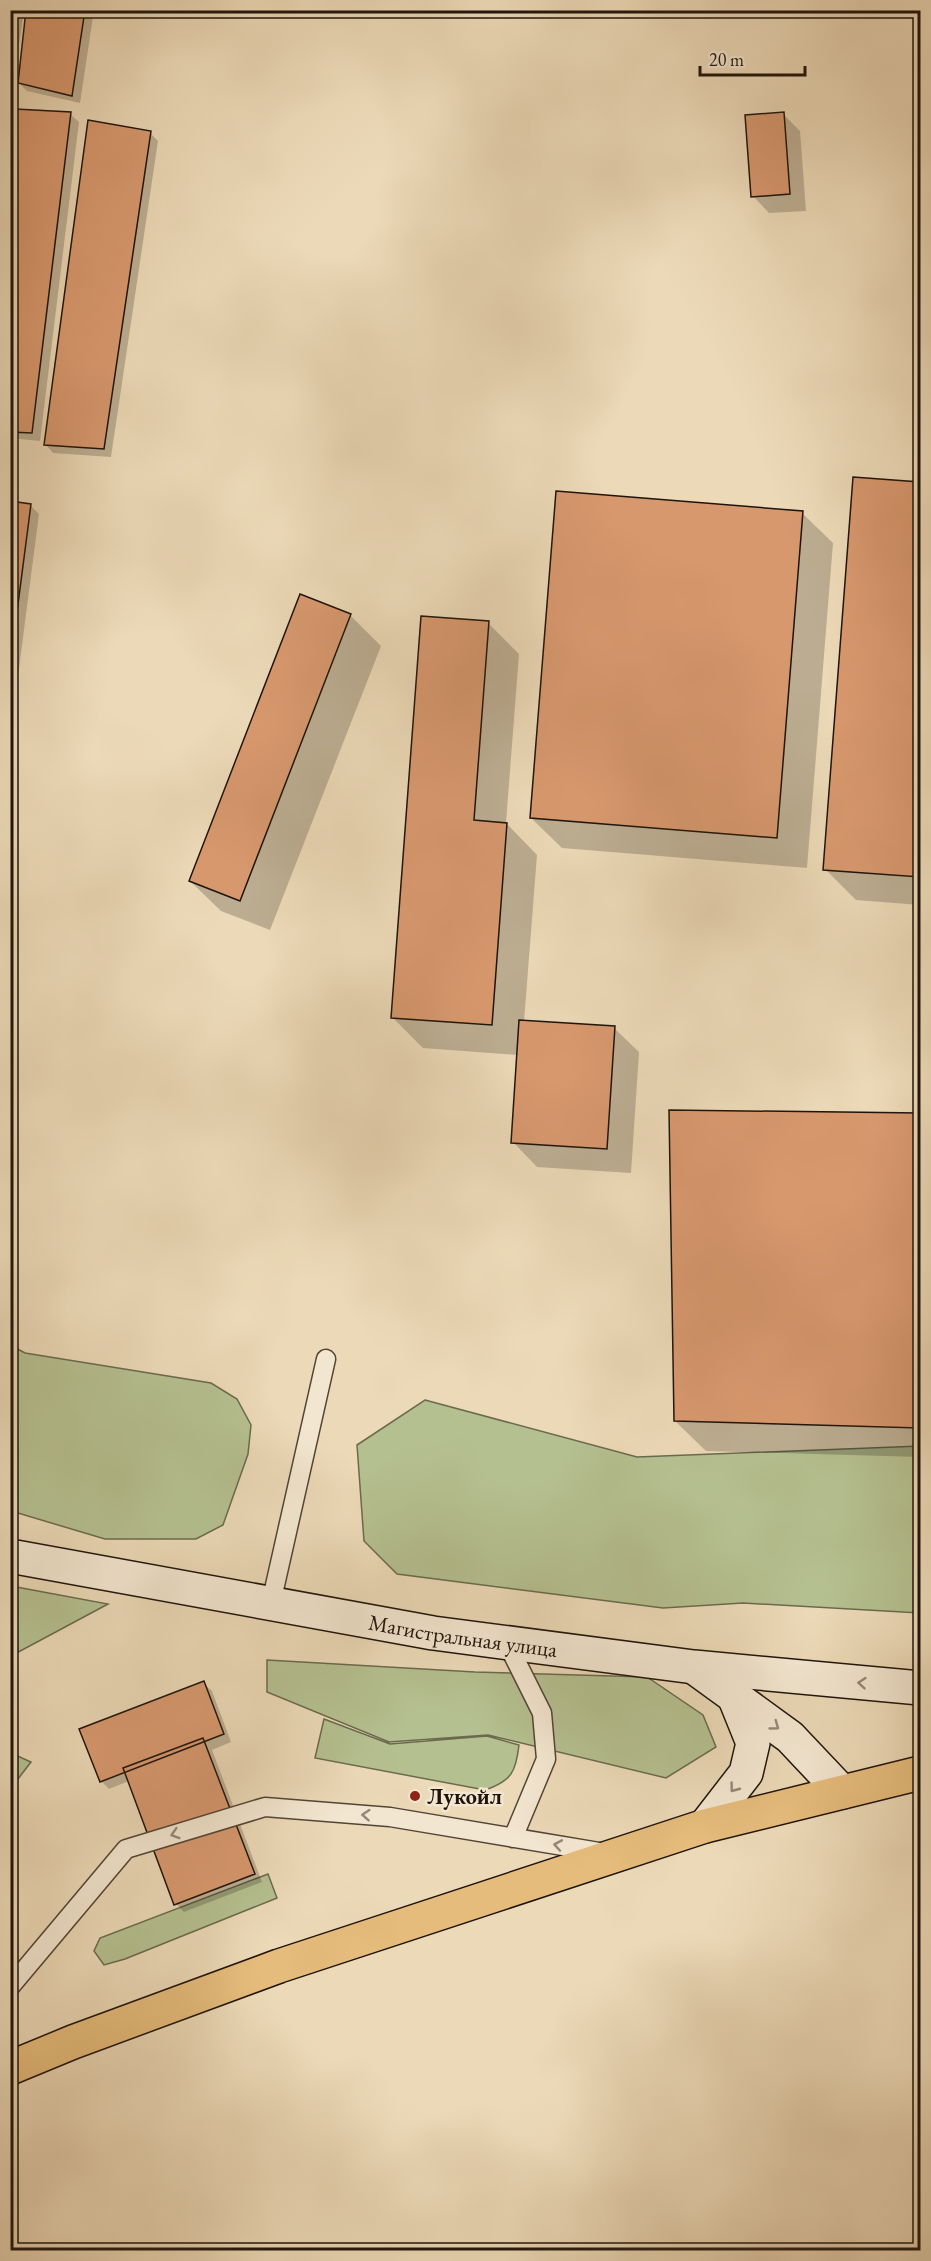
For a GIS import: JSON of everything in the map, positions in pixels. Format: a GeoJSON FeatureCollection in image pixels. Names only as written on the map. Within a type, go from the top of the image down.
{"type":"FeatureCollection","features":[{"type":"Feature","properties":{"kind":"main road"},"geometry":{"type":"LineString","coordinates":[[10,2068],[73,2042],[279,1966],[705,1826],[921,1773]]}},
{"type":"Feature","properties":{"kind":"street","name":"Магистральная улица"},"geometry":{"type":"LineString","coordinates":[[10,1556],[433,1633],[694,1667],[921,1688]]}},
{"type":"Feature","properties":{"kind":"street"},"geometry":{"type":"LineString","coordinates":[[694,1667],[790,1737],[842,1792]]}},
{"type":"Feature","properties":{"kind":"street"},"geometry":{"type":"LineString","coordinates":[[705,1826],[746,1773],[753,1743],[734,1696]]}},
{"type":"Feature","properties":{"kind":"lane"},"geometry":{"type":"LineString","coordinates":[[271,1603],[326,1359]]}},
{"type":"Feature","properties":{"kind":"lane"},"geometry":{"type":"LineString","coordinates":[[507,1643],[542,1713],[546,1759],[513,1838]]}},
{"type":"Feature","properties":{"kind":"lane"},"geometry":{"type":"LineString","coordinates":[[10,1987],[126,1850],[265,1807],[390,1817],[616,1855]]}},
{"type":"Feature","properties":{"kind":"green space"},"geometry":{"type":"Polygon","coordinates":[[[10,1345],[25,1353],[211,1383],[237,1399],[251,1425],[248,1454],[223,1525],[196,1539],[105,1539],[11,1511],[10,1345]]]}},
{"type":"Feature","properties":{"kind":"green space"},"geometry":{"type":"Polygon","coordinates":[[[425,1400],[637,1457],[920,1446],[920,1613],[743,1603],[663,1608],[397,1574],[364,1541],[357,1445],[425,1400]]]}},
{"type":"Feature","properties":{"kind":"green space"},"geometry":{"type":"Polygon","coordinates":[[[11,1586],[108,1604],[11,1656],[11,1586]]]}},
{"type":"Feature","properties":{"kind":"green space"},"geometry":{"type":"Polygon","coordinates":[[[267,1660],[475,1672],[647,1677],[703,1715],[716,1747],[666,1778],[488,1735],[389,1742],[267,1692],[267,1660]]]}},
{"type":"Feature","properties":{"kind":"green space"},"geometry":{"type":"Polygon","coordinates":[[[324,1719],[390,1744],[487,1736],[519,1745],[518,1754],[514,1768],[507,1779],[485,1790],[315,1758],[324,1719]]]}},
{"type":"Feature","properties":{"kind":"green space"},"geometry":{"type":"Polygon","coordinates":[[[11,1753],[31,1762],[11,1788],[11,1753]]]}},
{"type":"Feature","properties":{"kind":"green space"},"geometry":{"type":"Polygon","coordinates":[[[268,1874],[277,1898],[125,1959],[104,1965],[94,1951],[100,1938],[268,1874]]]}},
{"type":"Feature","properties":{"kind":"building"},"geometry":{"type":"Polygon","coordinates":[[[10,10],[15,10],[10,43],[10,10]]]}},
{"type":"Feature","properties":{"kind":"building"},"geometry":{"type":"Polygon","coordinates":[[[26,10],[85,10],[72,96],[18,83],[26,10]]]}},
{"type":"Feature","properties":{"kind":"building"},"geometry":{"type":"Polygon","coordinates":[[[15,109],[71,112],[32,433],[10,432],[10,140],[15,109]]]}},
{"type":"Feature","properties":{"kind":"building"},"geometry":{"type":"Polygon","coordinates":[[[784,112],[790,194],[751,197],[745,115],[784,112]]]}},
{"type":"Feature","properties":{"kind":"building"},"geometry":{"type":"Polygon","coordinates":[[[88,120],[151,131],[104,449],[44,445],[88,120]]]}},
{"type":"Feature","properties":{"kind":"building"},"geometry":{"type":"Polygon","coordinates":[[[853,477],[920,482],[920,877],[823,870],[853,477]]]}},
{"type":"Feature","properties":{"kind":"building"},"geometry":{"type":"Polygon","coordinates":[[[556,491],[803,511],[777,838],[530,818],[556,491]]]}},
{"type":"Feature","properties":{"kind":"building"},"geometry":{"type":"Polygon","coordinates":[[[10,501],[31,504],[10,666],[10,501]]]}},
{"type":"Feature","properties":{"kind":"building"},"geometry":{"type":"Polygon","coordinates":[[[300,594],[351,614],[240,901],[189,881],[300,594]]]}},
{"type":"Feature","properties":{"kind":"building"},"geometry":{"type":"Polygon","coordinates":[[[421,616],[489,621],[474,820],[507,823],[492,1025],[391,1018],[421,616]]]}},
{"type":"Feature","properties":{"kind":"building"},"geometry":{"type":"Polygon","coordinates":[[[519,1020],[615,1026],[607,1149],[511,1143],[519,1020]]]}},
{"type":"Feature","properties":{"kind":"building"},"geometry":{"type":"Polygon","coordinates":[[[669,1110],[920,1113],[920,1428],[674,1421],[669,1110]]]}},
{"type":"Feature","properties":{"kind":"building"},"geometry":{"type":"Polygon","coordinates":[[[204,1681],[224,1734],[100,1782],[79,1729],[204,1681]]]}},
{"type":"Feature","properties":{"kind":"building"},"geometry":{"type":"Polygon","coordinates":[[[203,1738],[255,1874],[174,1905],[123,1768],[203,1738]]]}},
{"type":"Feature","properties":{"kind":"place","name":"Лукойл"},"geometry":{"type":"Point","coordinates":[415,1796]}}]}
